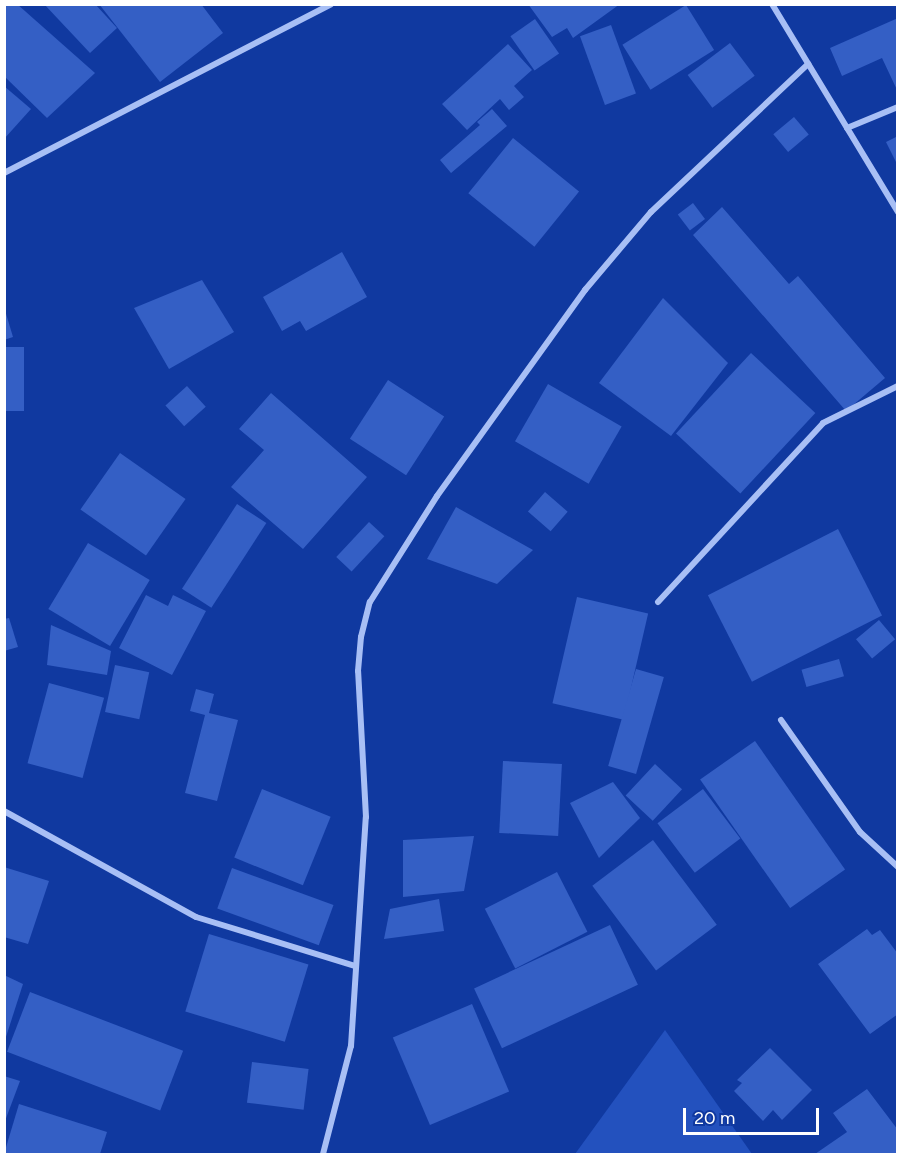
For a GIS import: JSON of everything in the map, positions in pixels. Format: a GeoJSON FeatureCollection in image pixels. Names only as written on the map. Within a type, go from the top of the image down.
{"type":"FeatureCollection","features":[{"type":"Feature","properties":{"kind":"street"},"geometry":{"type":"LineString","coordinates":[[4,173],[331,4]]}},
{"type":"Feature","properties":{"kind":"street"},"geometry":{"type":"LineString","coordinates":[[772,4],[897,212]]}},
{"type":"Feature","properties":{"kind":"street"},"geometry":{"type":"LineString","coordinates":[[323,1155],[351,1046],[366,817],[358,671],[361,637],[370,602],[437,496],[585,290],[651,212],[808,64]]}},
{"type":"Feature","properties":{"kind":"street"},"geometry":{"type":"LineString","coordinates":[[847,128],[897,107]]}},
{"type":"Feature","properties":{"kind":"street"},"geometry":{"type":"LineString","coordinates":[[658,602],[823,423],[897,386]]}},
{"type":"Feature","properties":{"kind":"street"},"geometry":{"type":"LineString","coordinates":[[781,720],[860,832],[897,867]]}},
{"type":"Feature","properties":{"kind":"street"},"geometry":{"type":"LineString","coordinates":[[4,811],[196,917],[355,966]]}},
{"type":"Feature","properties":{"kind":"shaded area"},"geometry":{"type":"Polygon","coordinates":[[[665,1030],[752,1154],[575,1154],[665,1030]]]}},
{"type":"Feature","properties":{"kind":"building"},"geometry":{"type":"Polygon","coordinates":[[[4,4],[17,4],[95,73],[47,118],[4,76],[4,4]]]}},
{"type":"Feature","properties":{"kind":"building"},"geometry":{"type":"Polygon","coordinates":[[[44,4],[95,4],[117,28],[90,53],[44,4]]]}},
{"type":"Feature","properties":{"kind":"building"},"geometry":{"type":"Polygon","coordinates":[[[99,4],[201,4],[223,33],[160,82],[99,4]]]}},
{"type":"Feature","properties":{"kind":"building"},"geometry":{"type":"Polygon","coordinates":[[[528,4],[620,4],[573,38],[567,28],[552,37],[528,4]]]}},
{"type":"Feature","properties":{"kind":"building"},"geometry":{"type":"Polygon","coordinates":[[[686,5],[714,50],[650,90],[622,45],[686,5]]]}},
{"type":"Feature","properties":{"kind":"building"},"geometry":{"type":"Polygon","coordinates":[[[898,18],[898,92],[882,58],[842,76],[830,48],[898,18]]]}},
{"type":"Feature","properties":{"kind":"building"},"geometry":{"type":"Polygon","coordinates":[[[535,19],[559,53],[535,71],[510,36],[535,19]]]}},
{"type":"Feature","properties":{"kind":"building"},"geometry":{"type":"Polygon","coordinates":[[[611,25],[636,94],[605,105],[580,36],[611,25]]]}},
{"type":"Feature","properties":{"kind":"building"},"geometry":{"type":"Polygon","coordinates":[[[730,43],[755,76],[712,108],[688,75],[730,43]]]}},
{"type":"Feature","properties":{"kind":"building"},"geometry":{"type":"Polygon","coordinates":[[[508,44],[532,70],[514,86],[524,97],[509,110],[500,99],[467,130],[442,104],[508,44]]]}},
{"type":"Feature","properties":{"kind":"building"},"geometry":{"type":"Polygon","coordinates":[[[4,86],[31,109],[4,139],[4,86]]]}},
{"type":"Feature","properties":{"kind":"building"},"geometry":{"type":"Polygon","coordinates":[[[492,109],[507,126],[451,173],[440,160],[480,125],[477,122],[492,109]]]}},
{"type":"Feature","properties":{"kind":"building"},"geometry":{"type":"Polygon","coordinates":[[[794,117],[809,135],[788,152],[773,134],[794,117]]]}},
{"type":"Feature","properties":{"kind":"building"},"geometry":{"type":"Polygon","coordinates":[[[898,136],[898,166],[886,142],[898,136]]]}},
{"type":"Feature","properties":{"kind":"building"},"geometry":{"type":"Polygon","coordinates":[[[513,138],[579,191],[534,247],[468,193],[513,138]]]}},
{"type":"Feature","properties":{"kind":"building"},"geometry":{"type":"Polygon","coordinates":[[[693,203],[705,219],[690,230],[678,214],[693,203]]]}},
{"type":"Feature","properties":{"kind":"building"},"geometry":{"type":"Polygon","coordinates":[[[722,207],[789,284],[798,276],[885,378],[846,411],[693,235],[722,207]]]}},
{"type":"Feature","properties":{"kind":"building"},"geometry":{"type":"Polygon","coordinates":[[[342,252],[367,297],[306,331],[300,321],[282,331],[263,297],[342,252]]]}},
{"type":"Feature","properties":{"kind":"building"},"geometry":{"type":"Polygon","coordinates":[[[202,280],[234,332],[169,369],[134,308],[202,280]]]}},
{"type":"Feature","properties":{"kind":"building"},"geometry":{"type":"Polygon","coordinates":[[[663,298],[728,363],[671,436],[599,383],[663,298]]]}},
{"type":"Feature","properties":{"kind":"building"},"geometry":{"type":"Polygon","coordinates":[[[4,307],[13,337],[4,340],[4,307]]]}},
{"type":"Feature","properties":{"kind":"building"},"geometry":{"type":"Polygon","coordinates":[[[4,347],[24,347],[24,411],[4,411],[4,347]]]}},
{"type":"Feature","properties":{"kind":"building"},"geometry":{"type":"Polygon","coordinates":[[[751,353],[815,413],[740,493],[676,433],[751,353]]]}},
{"type":"Feature","properties":{"kind":"building"},"geometry":{"type":"Polygon","coordinates":[[[388,380],[444,416],[406,475],[350,439],[388,380]]]}},
{"type":"Feature","properties":{"kind":"building"},"geometry":{"type":"Polygon","coordinates":[[[548,384],[622,427],[589,484],[515,441],[548,384]]]}},
{"type":"Feature","properties":{"kind":"building"},"geometry":{"type":"Polygon","coordinates":[[[187,386],[206,407],[184,426],[165,405],[187,386]]]}},
{"type":"Feature","properties":{"kind":"building"},"geometry":{"type":"Polygon","coordinates":[[[271,393],[367,477],[303,549],[231,487],[264,450],[239,429],[271,393]]]}},
{"type":"Feature","properties":{"kind":"building"},"geometry":{"type":"Polygon","coordinates":[[[120,453],[186,499],[146,555],[80,510],[120,453]]]}},
{"type":"Feature","properties":{"kind":"building"},"geometry":{"type":"Polygon","coordinates":[[[545,492],[568,512],[551,531],[528,512],[545,492]]]}},
{"type":"Feature","properties":{"kind":"building"},"geometry":{"type":"Polygon","coordinates":[[[237,504],[266,523],[211,608],[182,589],[237,504]]]}},
{"type":"Feature","properties":{"kind":"building"},"geometry":{"type":"Polygon","coordinates":[[[456,507],[533,550],[497,584],[427,559],[456,507]]]}},
{"type":"Feature","properties":{"kind":"building"},"geometry":{"type":"Polygon","coordinates":[[[369,522],[384,536],[352,571],[336,557],[369,522]]]}},
{"type":"Feature","properties":{"kind":"building"},"geometry":{"type":"Polygon","coordinates":[[[838,529],[882,615],[752,682],[708,595],[838,529]]]}},
{"type":"Feature","properties":{"kind":"building"},"geometry":{"type":"Polygon","coordinates":[[[88,543],[150,580],[110,646],[48,609],[88,543]]]}},
{"type":"Feature","properties":{"kind":"building"},"geometry":{"type":"Polygon","coordinates":[[[146,595],[168,606],[173,595],[206,611],[172,675],[119,648],[146,595]]]}},
{"type":"Feature","properties":{"kind":"building"},"geometry":{"type":"Polygon","coordinates":[[[577,597],[648,613],[624,720],[552,703],[577,597]]]}},
{"type":"Feature","properties":{"kind":"building"},"geometry":{"type":"Polygon","coordinates":[[[9,618],[18,647],[4,651],[4,619],[9,618]]]}},
{"type":"Feature","properties":{"kind":"building"},"geometry":{"type":"Polygon","coordinates":[[[879,620],[895,639],[872,658],[856,639],[879,620]]]}},
{"type":"Feature","properties":{"kind":"building"},"geometry":{"type":"Polygon","coordinates":[[[51,625],[111,651],[107,675],[47,665],[51,625]]]}},
{"type":"Feature","properties":{"kind":"building"},"geometry":{"type":"Polygon","coordinates":[[[839,659],[844,676],[806,687],[802,670],[839,659]]]}},
{"type":"Feature","properties":{"kind":"building"},"geometry":{"type":"Polygon","coordinates":[[[115,665],[149,672],[139,719],[105,712],[115,665]]]}},
{"type":"Feature","properties":{"kind":"building"},"geometry":{"type":"Polygon","coordinates":[[[636,669],[664,677],[636,774],[608,766],[636,669]]]}},
{"type":"Feature","properties":{"kind":"building"},"geometry":{"type":"Polygon","coordinates":[[[49,683],[104,698],[83,778],[28,763],[49,683]]]}},
{"type":"Feature","properties":{"kind":"building"},"geometry":{"type":"Polygon","coordinates":[[[196,689],[214,694],[209,713],[238,720],[217,801],[185,793],[205,715],[190,711],[196,689]]]}},
{"type":"Feature","properties":{"kind":"building"},"geometry":{"type":"Polygon","coordinates":[[[755,741],[845,870],[790,908],[700,779],[755,741]]]}},
{"type":"Feature","properties":{"kind":"building"},"geometry":{"type":"Polygon","coordinates":[[[503,761],[562,764],[558,836],[499,833],[503,761]]]}},
{"type":"Feature","properties":{"kind":"building"},"geometry":{"type":"Polygon","coordinates":[[[655,764],[682,789],[653,821],[626,795],[655,764]]]}},
{"type":"Feature","properties":{"kind":"building"},"geometry":{"type":"Polygon","coordinates":[[[613,782],[640,818],[599,858],[570,803],[613,782]]]}},
{"type":"Feature","properties":{"kind":"building"},"geometry":{"type":"Polygon","coordinates":[[[262,789],[331,817],[303,885],[234,858],[262,789]]]}},
{"type":"Feature","properties":{"kind":"building"},"geometry":{"type":"Polygon","coordinates":[[[703,789],[740,839],[695,873],[657,823],[703,789]]]}},
{"type":"Feature","properties":{"kind":"building"},"geometry":{"type":"Polygon","coordinates":[[[474,836],[464,891],[403,897],[403,840],[474,836]]]}},
{"type":"Feature","properties":{"kind":"building"},"geometry":{"type":"Polygon","coordinates":[[[653,840],[717,925],[656,970],[592,886],[653,840]]]}},
{"type":"Feature","properties":{"kind":"building"},"geometry":{"type":"Polygon","coordinates":[[[4,867],[49,881],[28,944],[4,937],[4,867]]]}},
{"type":"Feature","properties":{"kind":"building"},"geometry":{"type":"Polygon","coordinates":[[[232,868],[333,905],[319,945],[217,908],[232,868]]]}},
{"type":"Feature","properties":{"kind":"building"},"geometry":{"type":"Polygon","coordinates":[[[557,872],[587,932],[515,968],[485,909],[557,872]]]}},
{"type":"Feature","properties":{"kind":"building"},"geometry":{"type":"Polygon","coordinates":[[[439,899],[444,931],[384,939],[390,909],[439,899]]]}},
{"type":"Feature","properties":{"kind":"building"},"geometry":{"type":"Polygon","coordinates":[[[610,925],[638,985],[502,1048],[474,988],[610,925]]]}},
{"type":"Feature","properties":{"kind":"building"},"geometry":{"type":"Polygon","coordinates":[[[867,929],[872,935],[880,930],[898,954],[898,1014],[870,1034],[818,964],[867,929]]]}},
{"type":"Feature","properties":{"kind":"building"},"geometry":{"type":"Polygon","coordinates":[[[209,934],[308,964],[285,1042],[185,1011],[209,934]]]}},
{"type":"Feature","properties":{"kind":"building"},"geometry":{"type":"Polygon","coordinates":[[[4,975],[23,984],[5,1040],[4,1040],[4,975]]]}},
{"type":"Feature","properties":{"kind":"building"},"geometry":{"type":"Polygon","coordinates":[[[30,992],[183,1051],[160,1111],[7,1052],[30,992]]]}},
{"type":"Feature","properties":{"kind":"building"},"geometry":{"type":"Polygon","coordinates":[[[472,1004],[509,1091],[430,1125],[393,1038],[472,1004]]]}},
{"type":"Feature","properties":{"kind":"building"},"geometry":{"type":"Polygon","coordinates":[[[770,1048],[812,1090],[782,1120],[773,1110],[763,1121],[734,1091],[742,1083],[737,1080],[770,1048]]]}},
{"type":"Feature","properties":{"kind":"building"},"geometry":{"type":"Polygon","coordinates":[[[252,1062],[309,1069],[304,1110],[247,1103],[252,1062]]]}},
{"type":"Feature","properties":{"kind":"building"},"geometry":{"type":"Polygon","coordinates":[[[4,1076],[20,1081],[5,1121],[4,1121],[4,1076]]]}},
{"type":"Feature","properties":{"kind":"building"},"geometry":{"type":"Polygon","coordinates":[[[867,1089],[898,1130],[898,1153],[815,1154],[847,1132],[833,1113],[867,1089]]]}},
{"type":"Feature","properties":{"kind":"building"},"geometry":{"type":"Polygon","coordinates":[[[19,1104],[107,1132],[100,1154],[4,1154],[19,1104]]]}}]}
